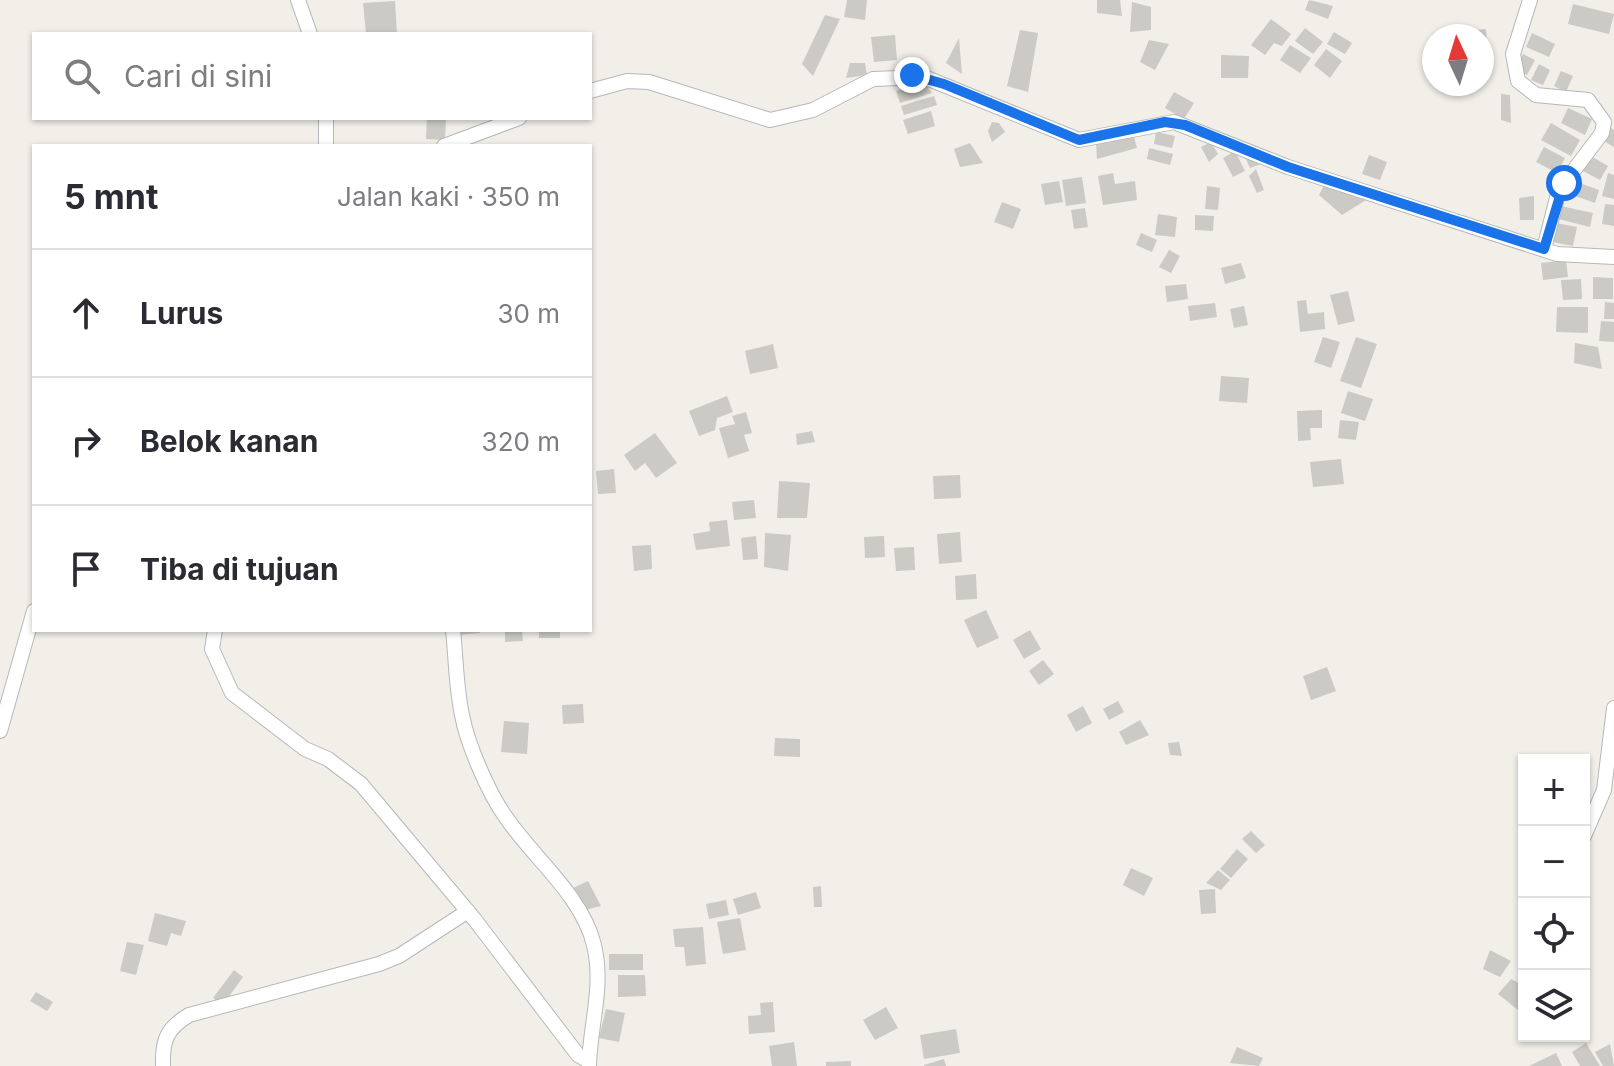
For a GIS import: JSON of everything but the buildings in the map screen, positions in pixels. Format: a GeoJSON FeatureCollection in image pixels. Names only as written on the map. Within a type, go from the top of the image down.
{"type":"FeatureCollection","features":[{"type":"Feature","properties":{"kind":"street"},"geometry":{"type":"LineString","coordinates":[[298,0],[309,32]]}},
{"type":"Feature","properties":{"kind":"street"},"geometry":{"type":"LineString","coordinates":[[1530,0],[1513,54],[1518,81],[1536,95],[1588,100],[1604,122],[1602,133],[1559,190],[1544,249]]}},
{"type":"Feature","properties":{"kind":"street"},"geometry":{"type":"LineString","coordinates":[[592,90],[627,81],[649,82],[770,120],[813,110],[873,79],[924,77],[1079,140],[1165,122],[1185,125],[1288,167],[1563,256],[1614,257]]}},
{"type":"Feature","properties":{"kind":"street"},"geometry":{"type":"LineString","coordinates":[[326,120],[326,144]]}},
{"type":"Feature","properties":{"kind":"street"},"geometry":{"type":"LineString","coordinates":[[449,144],[514,120]]}},
{"type":"Feature","properties":{"kind":"street"},"geometry":{"type":"LineString","coordinates":[[0,731],[32,618]]}},
{"type":"Feature","properties":{"kind":"street"},"geometry":{"type":"LineString","coordinates":[[215,632],[212,649],[232,693],[305,749],[328,759],[361,784],[468,911],[578,1055],[589,1064]]}},
{"type":"Feature","properties":{"kind":"street"},"geometry":{"type":"LineString","coordinates":[[453,632],[462,717],[489,786],[505,816],[582,915],[594,944],[600,990],[589,1064]]}},
{"type":"Feature","properties":{"kind":"street"},"geometry":{"type":"LineString","coordinates":[[1588,826],[1604,790],[1614,708]]}},
{"type":"Feature","properties":{"kind":"street"},"geometry":{"type":"LineString","coordinates":[[163,1066],[165,1036],[174,1024],[189,1015],[379,964],[399,956],[468,911]]}},
{"type":"Feature","properties":{"kind":"route"},"geometry":{"type":"LineString","coordinates":[[912,75],[944,84],[1079,140],[1165,122],[1185,125],[1288,167],[1544,249],[1556,199],[1564,183]]}}]}
